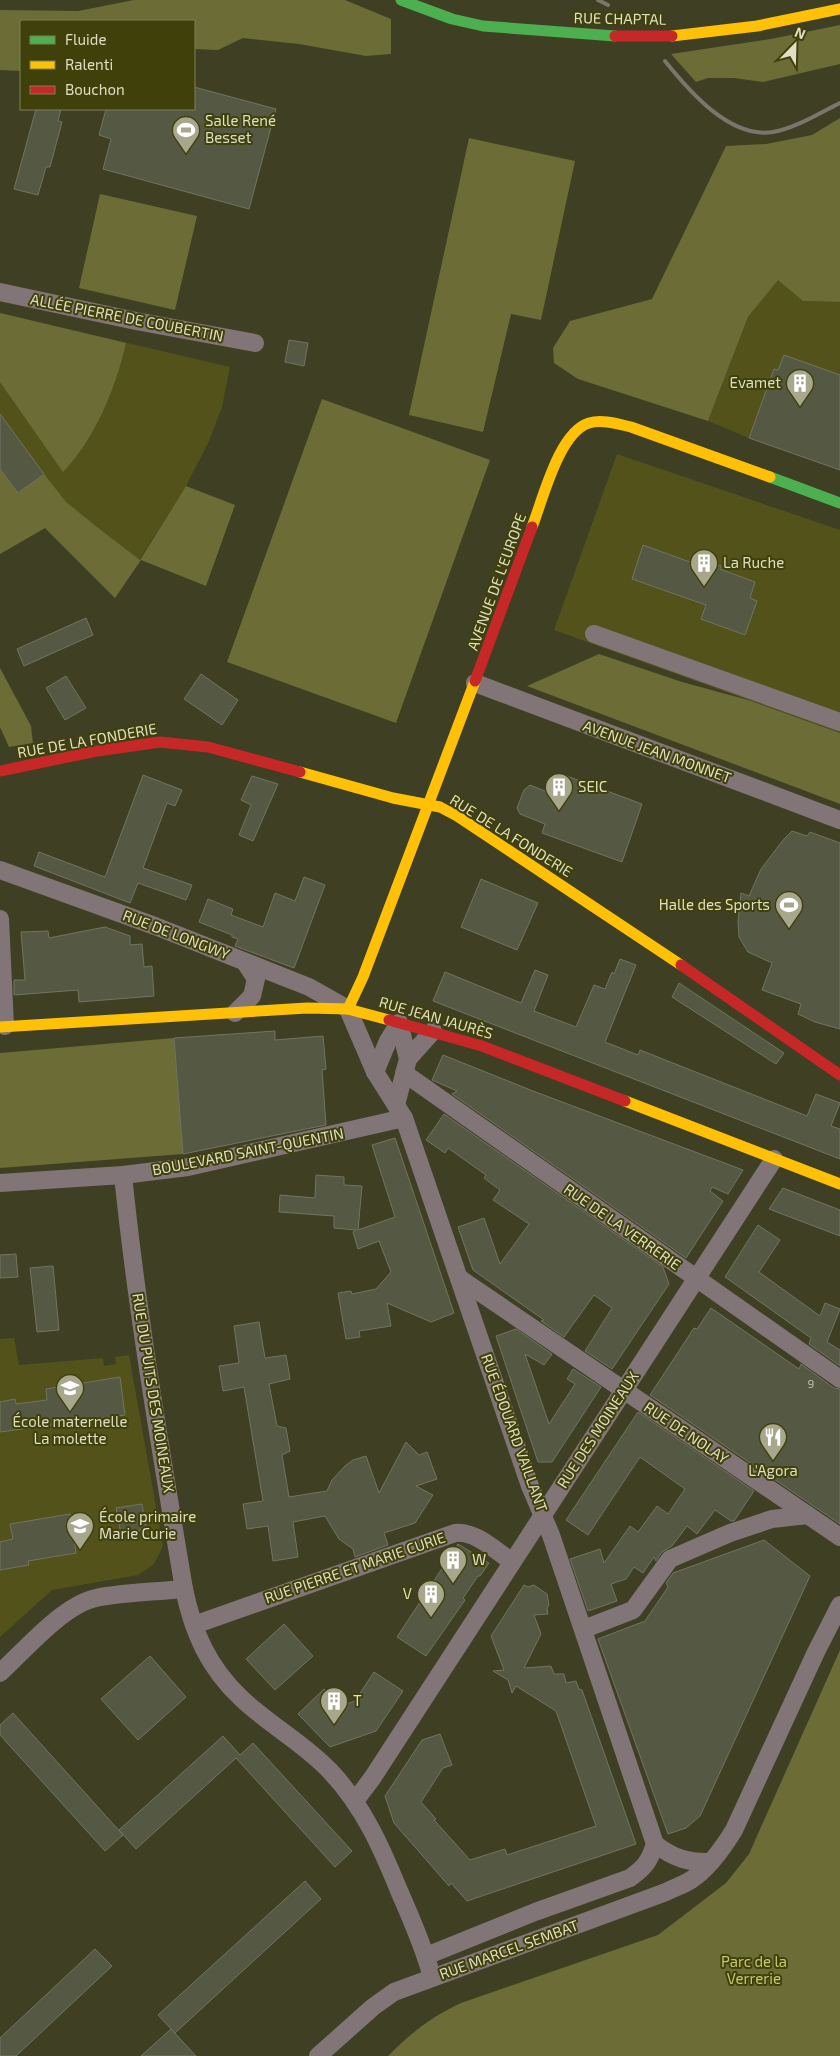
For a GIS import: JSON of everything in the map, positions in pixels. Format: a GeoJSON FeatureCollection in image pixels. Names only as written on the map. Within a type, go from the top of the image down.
{"type":"FeatureCollection","features":[{"type":"Feature","properties":{"kind":"street","name":"RUE CHAPTAL"},"geometry":{"type":"LineString","coordinates":[[401,0],[452,19],[483,26],[615,36],[672,36],[713,33],[754,28],[840,9]]}},
{"type":"Feature","properties":{"kind":"street","name":"ALLÉE PIERRE DE COUBERTIN"},"geometry":{"type":"LineString","coordinates":[[0,292],[136,322],[255,342]]}},
{"type":"Feature","properties":{"kind":"street","name":"AVENUE DE L'EUROPE"},"geometry":{"type":"LineString","coordinates":[[348,1009],[363,977],[560,452],[572,433],[586,423],[613,422],[631,426],[840,503]]}},
{"type":"Feature","properties":{"kind":"street"},"geometry":{"type":"LineString","coordinates":[[594,634],[840,722]]}},
{"type":"Feature","properties":{"kind":"street","name":"AVENUE JEAN MONNET"},"geometry":{"type":"LineString","coordinates":[[474,683],[840,820]]}},
{"type":"Feature","properties":{"kind":"street","name":"RUE DE LA FONDERIE"},"geometry":{"type":"LineString","coordinates":[[0,771],[97,751],[160,742],[176,743],[225,752],[393,798],[440,807],[465,821],[748,1010],[840,1075]]}},
{"type":"Feature","properties":{"kind":"street","name":"RUE DE LONGWY"},"geometry":{"type":"LineString","coordinates":[[0,870],[155,926],[309,987],[348,1009]]}},
{"type":"Feature","properties":{"kind":"street"},"geometry":{"type":"LineString","coordinates":[[0,919],[3,1026]]}},
{"type":"Feature","properties":{"kind":"street"},"geometry":{"type":"LineString","coordinates":[[235,1013],[252,996],[256,979],[245,962]]}},
{"type":"Feature","properties":{"kind":"street","name":"RUE JEAN JAURÈS"},"geometry":{"type":"LineString","coordinates":[[3,1026],[307,1008],[348,1009],[482,1046],[840,1184]]}},
{"type":"Feature","properties":{"kind":"street","name":"RUE ÉDOUARD VAILLANT"},"geometry":{"type":"LineString","coordinates":[[348,1009],[374,1072],[400,1112],[530,1486],[543,1514],[584,1629],[655,1844]]}},
{"type":"Feature","properties":{"kind":"street"},"geometry":{"type":"LineString","coordinates":[[399,1023],[406,1066],[400,1112]]}},
{"type":"Feature","properties":{"kind":"street"},"geometry":{"type":"LineString","coordinates":[[374,1072],[388,1041],[399,1023]]}},
{"type":"Feature","properties":{"kind":"street"},"geometry":{"type":"LineString","coordinates":[[406,1066],[433,1031]]}},
{"type":"Feature","properties":{"kind":"street","name":"RUE DE LA VERRERIE"},"geometry":{"type":"LineString","coordinates":[[406,1066],[696,1279],[840,1379]]}},
{"type":"Feature","properties":{"kind":"street","name":"BOULEVARD SAINT-QUENTIN"},"geometry":{"type":"LineString","coordinates":[[0,1183],[123,1175],[188,1167],[400,1112]]}},
{"type":"Feature","properties":{"kind":"street","name":"RUE DES MOINEAUX"},"geometry":{"type":"LineString","coordinates":[[355,1801],[373,1777],[774,1159]]}},
{"type":"Feature","properties":{"kind":"street","name":"RUE DU PUITS DES MOINEAUX"},"geometry":{"type":"LineString","coordinates":[[123,1175],[130,1244],[184,1589],[194,1625],[208,1658],[221,1677],[242,1699],[313,1753],[332,1772],[355,1801],[378,1840],[426,1956],[432,1977]]}},
{"type":"Feature","properties":{"kind":"street","name":"RUE DE NOLAY"},"geometry":{"type":"LineString","coordinates":[[459,1278],[840,1537]]}},
{"type":"Feature","properties":{"kind":"street"},"geometry":{"type":"LineString","coordinates":[[584,1629],[634,1610],[670,1559],[738,1530],[772,1519],[808,1515]]}},
{"type":"Feature","properties":{"kind":"street","name":"RUE PIERRE ET MARIE CURIE"},"geometry":{"type":"LineString","coordinates":[[194,1625],[455,1533],[465,1532],[473,1536],[512,1562]]}},
{"type":"Feature","properties":{"kind":"street"},"geometry":{"type":"LineString","coordinates":[[0,1673],[64,1614],[81,1604],[95,1598],[184,1589]]}},
{"type":"Feature","properties":{"kind":"street","name":"RUE MARCEL SEMBAT"},"geometry":{"type":"LineString","coordinates":[[318,2056],[384,1998],[413,1984],[465,1967],[666,1892],[691,1880],[711,1862],[734,1830],[816,1652],[840,1605]]}},
{"type":"Feature","properties":{"kind":"street"},"geometry":{"type":"LineString","coordinates":[[655,1844],[672,1856],[686,1861],[711,1862]]}},
{"type":"Feature","properties":{"kind":"street","name":"RUE MARCEL SEMBAT"},"geometry":{"type":"LineString","coordinates":[[426,1956],[535,1912],[630,1878],[650,1861],[655,1844]]}},
{"type":"Feature","properties":{"kind":"shaded area"},"geometry":{"type":"Polygon","coordinates":[[[778,279],[803,301],[840,302],[840,470],[749,438],[708,421],[748,317],[778,279]]]}},
{"type":"Feature","properties":{"kind":"shaded area"},"geometry":{"type":"Polygon","coordinates":[[[0,313],[230,367],[222,407],[209,441],[186,486],[115,598],[45,528],[0,554],[0,313]]]}},
{"type":"Feature","properties":{"kind":"shaded area"},"geometry":{"type":"Polygon","coordinates":[[[617,454],[840,530],[840,733],[554,630],[617,454]]]}},
{"type":"Feature","properties":{"kind":"shaded area"},"geometry":{"type":"Polygon","coordinates":[[[14,1338],[19,1365],[103,1358],[104,1366],[116,1364],[115,1357],[129,1355],[163,1546],[154,1564],[138,1575],[52,1590],[0,1637],[0,1339],[14,1338]]]}},
{"type":"Feature","properties":{"kind":"green space"},"geometry":{"type":"Polygon","coordinates":[[[134,0],[345,0],[391,19],[391,54],[366,56],[299,44],[243,38],[218,50],[195,49],[195,20],[20,20],[20,71],[0,70],[0,10],[78,11],[134,0]]]}},
{"type":"Feature","properties":{"kind":"green space"},"geometry":{"type":"Polygon","coordinates":[[[840,25],[840,64],[763,82],[734,78],[708,78],[696,82],[671,54],[771,39],[840,25]]]}},
{"type":"Feature","properties":{"kind":"green space"},"geometry":{"type":"Polygon","coordinates":[[[840,118],[840,302],[803,301],[778,280],[748,317],[708,421],[578,379],[554,363],[553,348],[570,321],[652,299],[726,146],[766,144],[812,135],[840,118]]]}},
{"type":"Feature","properties":{"kind":"green space"},"geometry":{"type":"Polygon","coordinates":[[[469,138],[575,161],[541,320],[511,314],[483,432],[409,415],[469,138]]]}},
{"type":"Feature","properties":{"kind":"green space"},"geometry":{"type":"Polygon","coordinates":[[[100,194],[197,216],[175,310],[79,288],[100,194]]]}},
{"type":"Feature","properties":{"kind":"green space"},"geometry":{"type":"Polygon","coordinates":[[[0,313],[126,343],[122,360],[103,412],[85,444],[63,472],[0,382],[0,313]]]}},
{"type":"Feature","properties":{"kind":"green space"},"geometry":{"type":"Polygon","coordinates":[[[322,399],[490,460],[396,723],[227,662],[322,399]]]}},
{"type":"Feature","properties":{"kind":"green space"},"geometry":{"type":"Polygon","coordinates":[[[0,469],[18,493],[44,474],[66,502],[140,560],[186,486],[235,505],[206,586],[141,560],[115,598],[45,528],[0,554],[0,469]]]}},
{"type":"Feature","properties":{"kind":"green space"},"geometry":{"type":"Polygon","coordinates":[[[599,654],[682,682],[748,700],[840,733],[840,804],[527,686],[599,654]]]}},
{"type":"Feature","properties":{"kind":"green space"},"geometry":{"type":"Polygon","coordinates":[[[0,668],[31,726],[33,743],[9,747],[0,727],[0,668]]]}},
{"type":"Feature","properties":{"kind":"green space"},"geometry":{"type":"Polygon","coordinates":[[[174,1038],[183,1154],[0,1168],[0,1053],[174,1038]]]}},
{"type":"Feature","properties":{"kind":"green space","name":"Parc de la Verrerie"},"geometry":{"type":"Polygon","coordinates":[[[840,1650],[840,2056],[388,2056],[422,2026],[461,2003],[658,1935],[726,1883],[749,1854],[840,1650]]]}},
{"type":"Feature","properties":{"kind":"building","name":"Salle René Besset"},"geometry":{"type":"Polygon","coordinates":[[[195,87],[276,109],[249,209],[103,169],[111,139],[99,135],[106,110],[195,110],[195,87]]]}},
{"type":"Feature","properties":{"kind":"building"},"geometry":{"type":"Polygon","coordinates":[[[36,110],[61,110],[58,121],[62,122],[50,167],[46,167],[38,195],[14,189],[36,110]]]}},
{"type":"Feature","properties":{"kind":"building"},"geometry":{"type":"Polygon","coordinates":[[[289,340],[308,343],[304,366],[285,362],[289,340]]]}},
{"type":"Feature","properties":{"kind":"building","name":"Evamet"},"geometry":{"type":"Polygon","coordinates":[[[784,355],[840,375],[840,470],[749,438],[774,369],[778,370],[784,355]]]}},
{"type":"Feature","properties":{"kind":"building"},"geometry":{"type":"Polygon","coordinates":[[[0,414],[44,474],[18,493],[0,469],[0,414]]]}},
{"type":"Feature","properties":{"kind":"building","name":"La Ruche"},"geometry":{"type":"Polygon","coordinates":[[[643,545],[698,565],[700,559],[721,566],[720,569],[755,582],[750,598],[757,601],[745,635],[701,619],[706,605],[632,579],[643,545]]]}},
{"type":"Feature","properties":{"kind":"building"},"geometry":{"type":"Polygon","coordinates":[[[86,618],[93,635],[24,666],[17,649],[86,618]]]}},
{"type":"Feature","properties":{"kind":"building"},"geometry":{"type":"Polygon","coordinates":[[[201,674],[238,700],[222,725],[184,699],[201,674]]]}},
{"type":"Feature","properties":{"kind":"building"},"geometry":{"type":"Polygon","coordinates":[[[66,676],[86,708],[65,720],[46,688],[66,676]]]}},
{"type":"Feature","properties":{"kind":"building"},"geometry":{"type":"Polygon","coordinates":[[[143,775],[182,790],[175,806],[167,803],[143,868],[192,885],[186,900],[138,883],[130,903],[34,866],[39,852],[105,877],[143,775]]]}},
{"type":"Feature","properties":{"kind":"building","name":"SEIC"},"geometry":{"type":"Polygon","coordinates":[[[564,775],[642,804],[622,862],[542,833],[545,824],[520,814],[517,808],[524,790],[530,785],[550,793],[556,778],[564,775]]]}},
{"type":"Feature","properties":{"kind":"building"},"geometry":{"type":"Polygon","coordinates":[[[252,776],[278,784],[253,841],[239,835],[251,805],[241,800],[252,776]]]}},
{"type":"Feature","properties":{"kind":"building","name":"Halle des Sports"},"geometry":{"type":"Polygon","coordinates":[[[792,831],[807,836],[810,832],[840,843],[840,1029],[815,1022],[798,1014],[801,1004],[762,990],[772,963],[748,952],[739,937],[738,921],[741,893],[749,896],[761,869],[792,831]]]}},
{"type":"Feature","properties":{"kind":"building"},"geometry":{"type":"Polygon","coordinates":[[[304,877],[325,885],[294,968],[235,946],[238,939],[232,937],[232,935],[199,922],[208,899],[233,909],[231,915],[263,927],[275,893],[295,901],[304,877]]]}},
{"type":"Feature","properties":{"kind":"building"},"geometry":{"type":"Polygon","coordinates":[[[481,879],[538,903],[517,950],[461,927],[481,879]]]}},
{"type":"Feature","properties":{"kind":"building"},"geometry":{"type":"Polygon","coordinates":[[[105,927],[130,936],[130,945],[142,944],[144,967],[152,966],[154,996],[79,1002],[78,990],[14,995],[14,980],[25,980],[21,932],[48,931],[49,938],[105,927]]]}},
{"type":"Feature","properties":{"kind":"building"},"geometry":{"type":"Polygon","coordinates":[[[620,959],[636,965],[605,1042],[638,1055],[640,1050],[807,1116],[816,1094],[840,1103],[831,1126],[840,1129],[840,1159],[433,1001],[445,972],[521,1003],[535,970],[548,975],[534,1011],[576,1027],[594,985],[605,989],[620,959]]]}},
{"type":"Feature","properties":{"kind":"building"},"geometry":{"type":"Polygon","coordinates":[[[679,983],[784,1053],[776,1064],[672,997],[679,983]]]}},
{"type":"Feature","properties":{"kind":"building"},"geometry":{"type":"Polygon","coordinates":[[[275,1031],[275,1040],[323,1036],[326,1069],[322,1070],[326,1125],[183,1154],[174,1038],[275,1031]]]}},
{"type":"Feature","properties":{"kind":"building"},"geometry":{"type":"Polygon","coordinates":[[[443,1055],[743,1170],[728,1194],[712,1187],[710,1191],[723,1201],[686,1258],[452,1094],[457,1091],[432,1080],[443,1055]]]}},
{"type":"Feature","properties":{"kind":"building"},"geometry":{"type":"Polygon","coordinates":[[[444,1114],[663,1267],[669,1284],[612,1369],[585,1351],[612,1308],[594,1295],[564,1337],[541,1321],[544,1320],[473,1270],[458,1227],[484,1218],[500,1264],[529,1224],[493,1200],[500,1190],[484,1178],[486,1175],[448,1148],[445,1153],[426,1140],[444,1114]]]}},
{"type":"Feature","properties":{"kind":"building"},"geometry":{"type":"Polygon","coordinates":[[[395,1138],[454,1313],[431,1322],[387,1303],[391,1326],[359,1331],[360,1337],[346,1339],[338,1293],[351,1291],[352,1294],[376,1289],[391,1272],[379,1241],[358,1249],[353,1232],[356,1230],[334,1228],[334,1216],[279,1212],[280,1195],[315,1198],[316,1175],[344,1177],[344,1185],[362,1186],[358,1230],[395,1217],[372,1145],[395,1138]]]}},
{"type":"Feature","properties":{"kind":"building"},"geometry":{"type":"Polygon","coordinates":[[[783,1188],[840,1210],[840,1236],[769,1209],[783,1188]]]}},
{"type":"Feature","properties":{"kind":"building"},"geometry":{"type":"Polygon","coordinates":[[[758,1225],[780,1240],[759,1272],[820,1316],[825,1303],[840,1309],[827,1342],[840,1350],[840,1366],[809,1344],[811,1338],[725,1277],[758,1225]]]}},
{"type":"Feature","properties":{"kind":"building"},"geometry":{"type":"Polygon","coordinates":[[[16,1254],[18,1277],[0,1278],[0,1255],[16,1254]]]}},
{"type":"Feature","properties":{"kind":"building"},"geometry":{"type":"Polygon","coordinates":[[[53,1266],[59,1330],[37,1332],[30,1268],[53,1266]]]}},
{"type":"Feature","properties":{"kind":"building"},"geometry":{"type":"Polygon","coordinates":[[[711,1308],[799,1369],[801,1364],[834,1388],[840,1389],[840,1524],[650,1395],[694,1328],[697,1329],[711,1308]]]}},
{"type":"Feature","properties":{"kind":"building"},"geometry":{"type":"Polygon","coordinates":[[[259,1322],[265,1358],[286,1355],[290,1379],[269,1384],[277,1426],[286,1428],[290,1451],[282,1455],[289,1497],[327,1491],[332,1480],[345,1466],[353,1460],[366,1456],[379,1493],[406,1442],[419,1455],[427,1452],[437,1479],[416,1486],[433,1495],[415,1523],[384,1533],[388,1545],[355,1557],[353,1549],[339,1539],[325,1516],[293,1522],[298,1557],[273,1561],[268,1526],[247,1529],[243,1504],[263,1501],[244,1387],[223,1391],[219,1366],[239,1363],[234,1326],[259,1322]]]}},
{"type":"Feature","properties":{"kind":"building"},"geometry":{"type":"Polygon","coordinates":[[[516,1329],[552,1354],[544,1365],[525,1354],[549,1424],[575,1384],[567,1379],[573,1369],[601,1387],[552,1462],[538,1462],[496,1336],[516,1329]]]}},
{"type":"Feature","properties":{"kind":"building"},"geometry":{"type":"Polygon","coordinates":[[[120,1377],[125,1415],[0,1432],[0,1402],[15,1399],[16,1404],[47,1400],[46,1389],[120,1377]]]}},
{"type":"Feature","properties":{"kind":"building"},"geometry":{"type":"Polygon","coordinates":[[[638,1412],[754,1491],[734,1521],[731,1521],[715,1510],[697,1534],[687,1526],[672,1546],[662,1552],[656,1561],[654,1557],[643,1573],[634,1567],[626,1579],[611,1584],[617,1601],[588,1611],[570,1559],[600,1549],[604,1563],[630,1526],[638,1532],[657,1506],[668,1514],[685,1489],[640,1457],[588,1535],[566,1520],[638,1412]]]}},
{"type":"Feature","properties":{"kind":"building"},"geometry":{"type":"Polygon","coordinates":[[[142,1504],[146,1529],[121,1534],[116,1508],[142,1504]]]}},
{"type":"Feature","properties":{"kind":"building"},"geometry":{"type":"Polygon","coordinates":[[[70,1514],[76,1553],[28,1561],[29,1565],[0,1570],[0,1542],[13,1539],[10,1524],[70,1514]]]}},
{"type":"Feature","properties":{"kind":"building"},"geometry":{"type":"Polygon","coordinates":[[[764,1540],[810,1576],[700,1816],[686,1828],[668,1834],[598,1639],[645,1621],[668,1587],[666,1583],[673,1573],[764,1540]]]}},
{"type":"Feature","properties":{"kind":"building"},"geometry":{"type":"Polygon","coordinates":[[[458,1544],[489,1563],[463,1598],[465,1600],[426,1656],[397,1637],[458,1544]]]}},
{"type":"Feature","properties":{"kind":"building"},"geometry":{"type":"Polygon","coordinates":[[[524,1585],[528,1587],[534,1585],[547,1594],[549,1605],[547,1608],[548,1614],[534,1615],[541,1634],[524,1668],[551,1666],[554,1674],[564,1674],[566,1683],[576,1681],[579,1689],[582,1690],[636,1844],[467,1901],[451,1883],[449,1886],[394,1823],[385,1796],[422,1740],[440,1734],[452,1765],[443,1768],[421,1802],[436,1819],[434,1820],[470,1860],[505,1849],[507,1855],[596,1826],[556,1711],[516,1686],[512,1693],[508,1680],[493,1671],[504,1670],[491,1636],[524,1585]]]}},
{"type":"Feature","properties":{"kind":"building"},"geometry":{"type":"Polygon","coordinates":[[[284,1624],[313,1656],[275,1690],[246,1659],[284,1624]]]}},
{"type":"Feature","properties":{"kind":"building"},"geometry":{"type":"Polygon","coordinates":[[[150,1656],[186,1697],[138,1740],[101,1699],[150,1656]]]}},
{"type":"Feature","properties":{"kind":"building"},"geometry":{"type":"Polygon","coordinates":[[[374,1672],[403,1691],[376,1731],[330,1747],[298,1714],[324,1689],[341,1706],[355,1701],[374,1672]]]}},
{"type":"Feature","properties":{"kind":"building"},"geometry":{"type":"Polygon","coordinates":[[[13,1713],[123,1835],[105,1851],[0,1735],[0,1725],[13,1713]]]}},
{"type":"Feature","properties":{"kind":"building"},"geometry":{"type":"Polygon","coordinates":[[[223,1736],[240,1755],[253,1743],[352,1851],[335,1867],[236,1758],[136,1849],[119,1830],[223,1736]]]}},
{"type":"Feature","properties":{"kind":"building"},"geometry":{"type":"Polygon","coordinates":[[[305,1881],[321,1899],[175,2033],[158,2015],[305,1881]]]}},
{"type":"Feature","properties":{"kind":"building"},"geometry":{"type":"Polygon","coordinates":[[[95,1949],[112,1966],[16,2056],[0,2056],[0,2038],[95,1949]]]}},
{"type":"Feature","properties":{"kind":"building"},"geometry":{"type":"Polygon","coordinates":[[[171,2029],[196,2056],[141,2056],[171,2029]]]}},
{"type":"Feature","properties":{"kind":"railway"},"geometry":{"type":"LineString","coordinates":[[598,0],[608,5]]}},
{"type":"Feature","properties":{"kind":"railway"},"geometry":{"type":"LineString","coordinates":[[665,61],[698,98],[726,121],[741,128],[757,132],[782,130],[840,103]]}},
{"type":"Feature","properties":{"kind":"traffic: fast"},"geometry":{"type":"LineString","coordinates":[[401,0],[452,19],[483,26],[615,36]]}},
{"type":"Feature","properties":{"kind":"traffic: fast"},"geometry":{"type":"LineString","coordinates":[[770,477],[840,503]]}},
{"type":"Feature","properties":{"kind":"traffic: slow"},"geometry":{"type":"LineString","coordinates":[[672,36],[757,26],[840,9]]}},
{"type":"Feature","properties":{"kind":"traffic: slow"},"geometry":{"type":"LineString","coordinates":[[532,527],[553,468],[561,452],[578,429],[589,423],[610,422],[631,427],[770,477]]}},
{"type":"Feature","properties":{"kind":"traffic: slow"},"geometry":{"type":"LineString","coordinates":[[348,1009],[363,977],[475,681]]}},
{"type":"Feature","properties":{"kind":"traffic: slow"},"geometry":{"type":"LineString","coordinates":[[300,772],[393,798],[440,807],[457,816],[681,965]]}},
{"type":"Feature","properties":{"kind":"traffic: slow"},"geometry":{"type":"LineString","coordinates":[[0,1027],[307,1008],[348,1009],[389,1020]]}},
{"type":"Feature","properties":{"kind":"traffic: slow"},"geometry":{"type":"LineString","coordinates":[[625,1101],[840,1184]]}},
{"type":"Feature","properties":{"kind":"traffic: jam"},"geometry":{"type":"LineString","coordinates":[[615,36],[672,36]]}},
{"type":"Feature","properties":{"kind":"traffic: jam"},"geometry":{"type":"LineString","coordinates":[[475,681],[532,527]]}},
{"type":"Feature","properties":{"kind":"traffic: jam"},"geometry":{"type":"LineString","coordinates":[[0,771],[97,751],[160,742],[208,747],[300,772]]}},
{"type":"Feature","properties":{"kind":"traffic: jam"},"geometry":{"type":"LineString","coordinates":[[681,965],[840,1075]]}},
{"type":"Feature","properties":{"kind":"traffic: jam"},"geometry":{"type":"LineString","coordinates":[[389,1020],[482,1046],[625,1101]]}},
{"type":"Feature","properties":{"kind":"place","name":"Salle René Besset"},"geometry":{"type":"Point","coordinates":[186,154]}},
{"type":"Feature","properties":{"kind":"place","name":"Evamet"},"geometry":{"type":"Point","coordinates":[800,407]}},
{"type":"Feature","properties":{"kind":"place","name":"La Ruche"},"geometry":{"type":"Point","coordinates":[704,587]}},
{"type":"Feature","properties":{"kind":"place","name":"SEIC"},"geometry":{"type":"Point","coordinates":[559,811]}},
{"type":"Feature","properties":{"kind":"place","name":"Halle des Sports"},"geometry":{"type":"Point","coordinates":[789,929]}},
{"type":"Feature","properties":{"kind":"place","name":"École maternelle La molette"},"geometry":{"type":"Point","coordinates":[70,1412]}},
{"type":"Feature","properties":{"kind":"place","name":"L'Agora"},"geometry":{"type":"Point","coordinates":[773,1461]}},
{"type":"Feature","properties":{"kind":"place","name":"École primaire Marie Curie"},"geometry":{"type":"Point","coordinates":[80,1550]}},
{"type":"Feature","properties":{"kind":"place","name":"W"},"geometry":{"type":"Point","coordinates":[453,1584]}},
{"type":"Feature","properties":{"kind":"place","name":"V"},"geometry":{"type":"Point","coordinates":[431,1618]}},
{"type":"Feature","properties":{"kind":"place","name":"T"},"geometry":{"type":"Point","coordinates":[334,1725]}}]}
